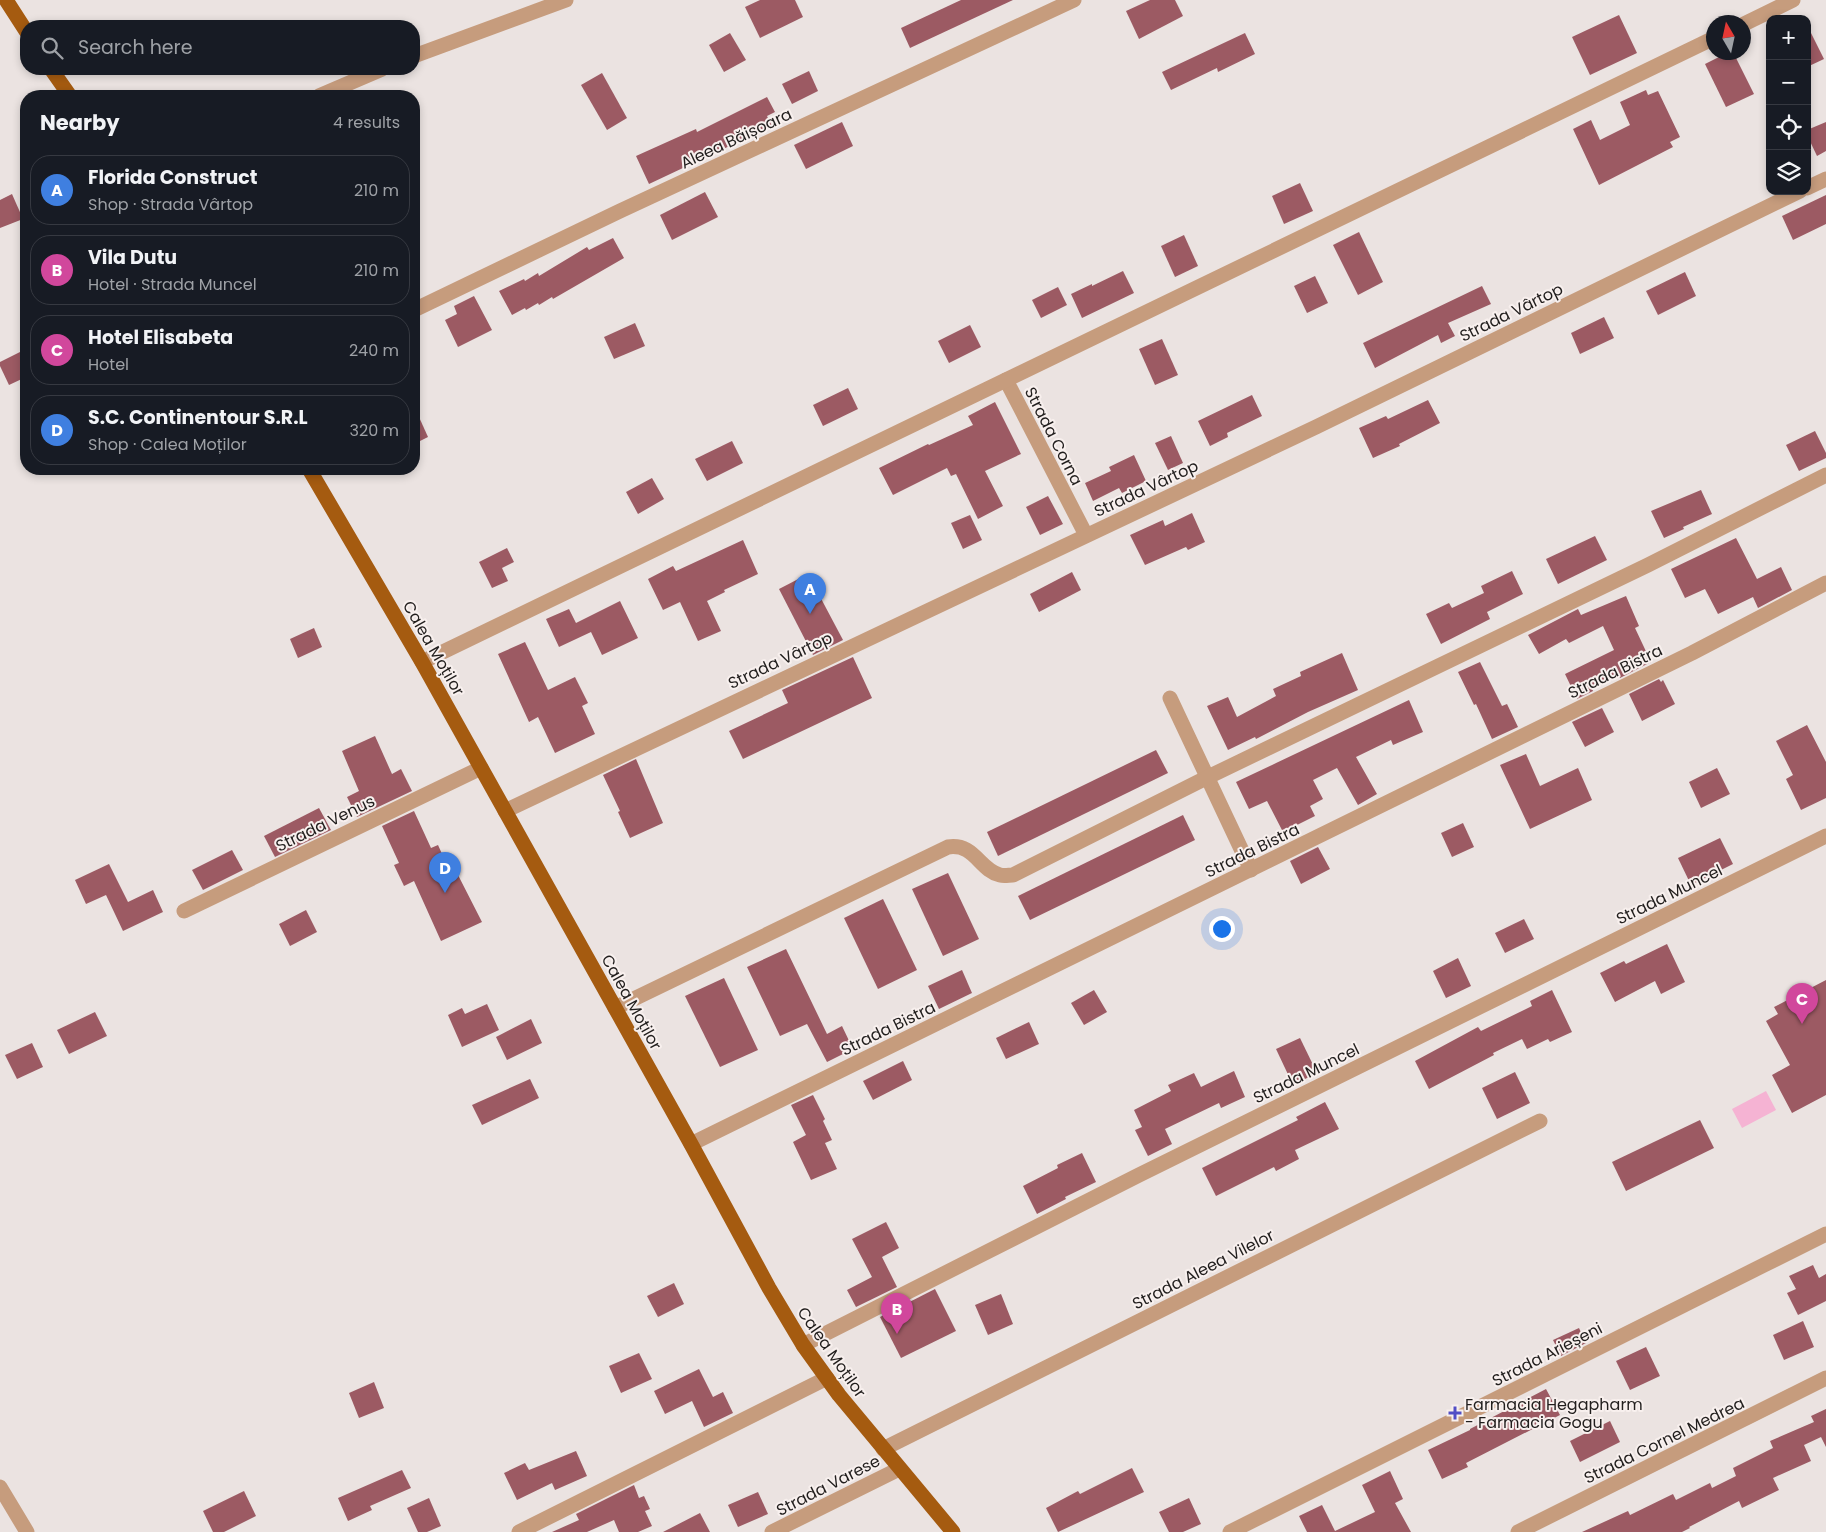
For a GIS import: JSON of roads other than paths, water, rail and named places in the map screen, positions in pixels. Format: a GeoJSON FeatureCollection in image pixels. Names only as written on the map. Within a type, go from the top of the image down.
{"type":"FeatureCollection","features":[{"type":"Feature","properties":{"kind":"main road"},"geometry":{"type":"LineString","coordinates":[[6,0],[20,22]]}},
{"type":"Feature","properties":{"kind":"main road"},"geometry":{"type":"LineString","coordinates":[[55,75],[66,90]]}},
{"type":"Feature","properties":{"kind":"main road","name":"Calea Moților"},"geometry":{"type":"LineString","coordinates":[[313,475],[422,662],[691,1144],[769,1288],[803,1345],[899,1469],[953,1532]]}},
{"type":"Feature","properties":{"kind":"street"},"geometry":{"type":"LineString","coordinates":[[420,54],[566,0]]}},
{"type":"Feature","properties":{"kind":"street","name":"Aleea Băișoara"},"geometry":{"type":"LineString","coordinates":[[420,307],[620,211],[1074,0]]}},
{"type":"Feature","properties":{"kind":"street"},"geometry":{"type":"LineString","coordinates":[[1751,21],[1793,0]]}},
{"type":"Feature","properties":{"kind":"street"},"geometry":{"type":"LineString","coordinates":[[422,662],[1706,42]]}},
{"type":"Feature","properties":{"kind":"street"},"geometry":{"type":"LineString","coordinates":[[333,90],[368,75]]}},
{"type":"Feature","properties":{"kind":"street"},"geometry":{"type":"LineString","coordinates":[[1811,186],[1826,178]]}},
{"type":"Feature","properties":{"kind":"street","name":"Strada Vârtop"},"geometry":{"type":"LineString","coordinates":[[505,811],[1316,427],[1792,195]]}},
{"type":"Feature","properties":{"kind":"street","name":"Strada Corna"},"geometry":{"type":"LineString","coordinates":[[1006,380],[1086,535]]}},
{"type":"Feature","properties":{"kind":"street"},"geometry":{"type":"LineString","coordinates":[[615,1008],[948,847],[959,846],[968,850],[1000,875],[1013,875],[1208,777],[1648,565],[1826,475]]}},
{"type":"Feature","properties":{"kind":"street","name":"Strada Bistra"},"geometry":{"type":"LineString","coordinates":[[691,1144],[1692,653],[1826,583]]}},
{"type":"Feature","properties":{"kind":"street"},"geometry":{"type":"LineString","coordinates":[[1170,698],[1251,870]]}},
{"type":"Feature","properties":{"kind":"street","name":"Strada Venus"},"geometry":{"type":"LineString","coordinates":[[184,911],[481,768]]}},
{"type":"Feature","properties":{"kind":"street","name":"Strada Muncel"},"geometry":{"type":"LineString","coordinates":[[803,1345],[1157,1166],[1826,836]]}},
{"type":"Feature","properties":{"kind":"street","name":"Strada Aleea Vilelor"},"geometry":{"type":"LineString","coordinates":[[883,1449],[1540,1121]]}},
{"type":"Feature","properties":{"kind":"street","name":"Strada Arieșeni"},"geometry":{"type":"LineString","coordinates":[[1230,1532],[1826,1234]]}},
{"type":"Feature","properties":{"kind":"street"},"geometry":{"type":"LineString","coordinates":[[519,1532],[827,1378]]}},
{"type":"Feature","properties":{"kind":"street","name":"Strada Cornel Medrea"},"geometry":{"type":"LineString","coordinates":[[1518,1532],[1826,1378]]}},
{"type":"Feature","properties":{"kind":"street","name":"Strada Varese"},"geometry":{"type":"LineString","coordinates":[[772,1532],[899,1469]]}},
{"type":"Feature","properties":{"kind":"street"},"geometry":{"type":"LineString","coordinates":[[0,1487],[28,1532]]}},
{"type":"Feature","properties":{"kind":"place","name":"Florida Construct"},"geometry":{"type":"Point","coordinates":[810,614]}},
{"type":"Feature","properties":{"kind":"place","name":"S.C. Continentour S.R.L"},"geometry":{"type":"Point","coordinates":[445,893]}},
{"type":"Feature","properties":{"kind":"place","name":"Hotel Elisabeta"},"geometry":{"type":"Point","coordinates":[1802,1024]}},
{"type":"Feature","properties":{"kind":"place","name":"Vila Dutu"},"geometry":{"type":"Point","coordinates":[897,1334]}},
{"type":"Feature","properties":{"kind":"place","name":"Farmacia Hegapharm - Farmacia Gogu"},"geometry":{"type":"Point","coordinates":[1455,1413]}}]}
